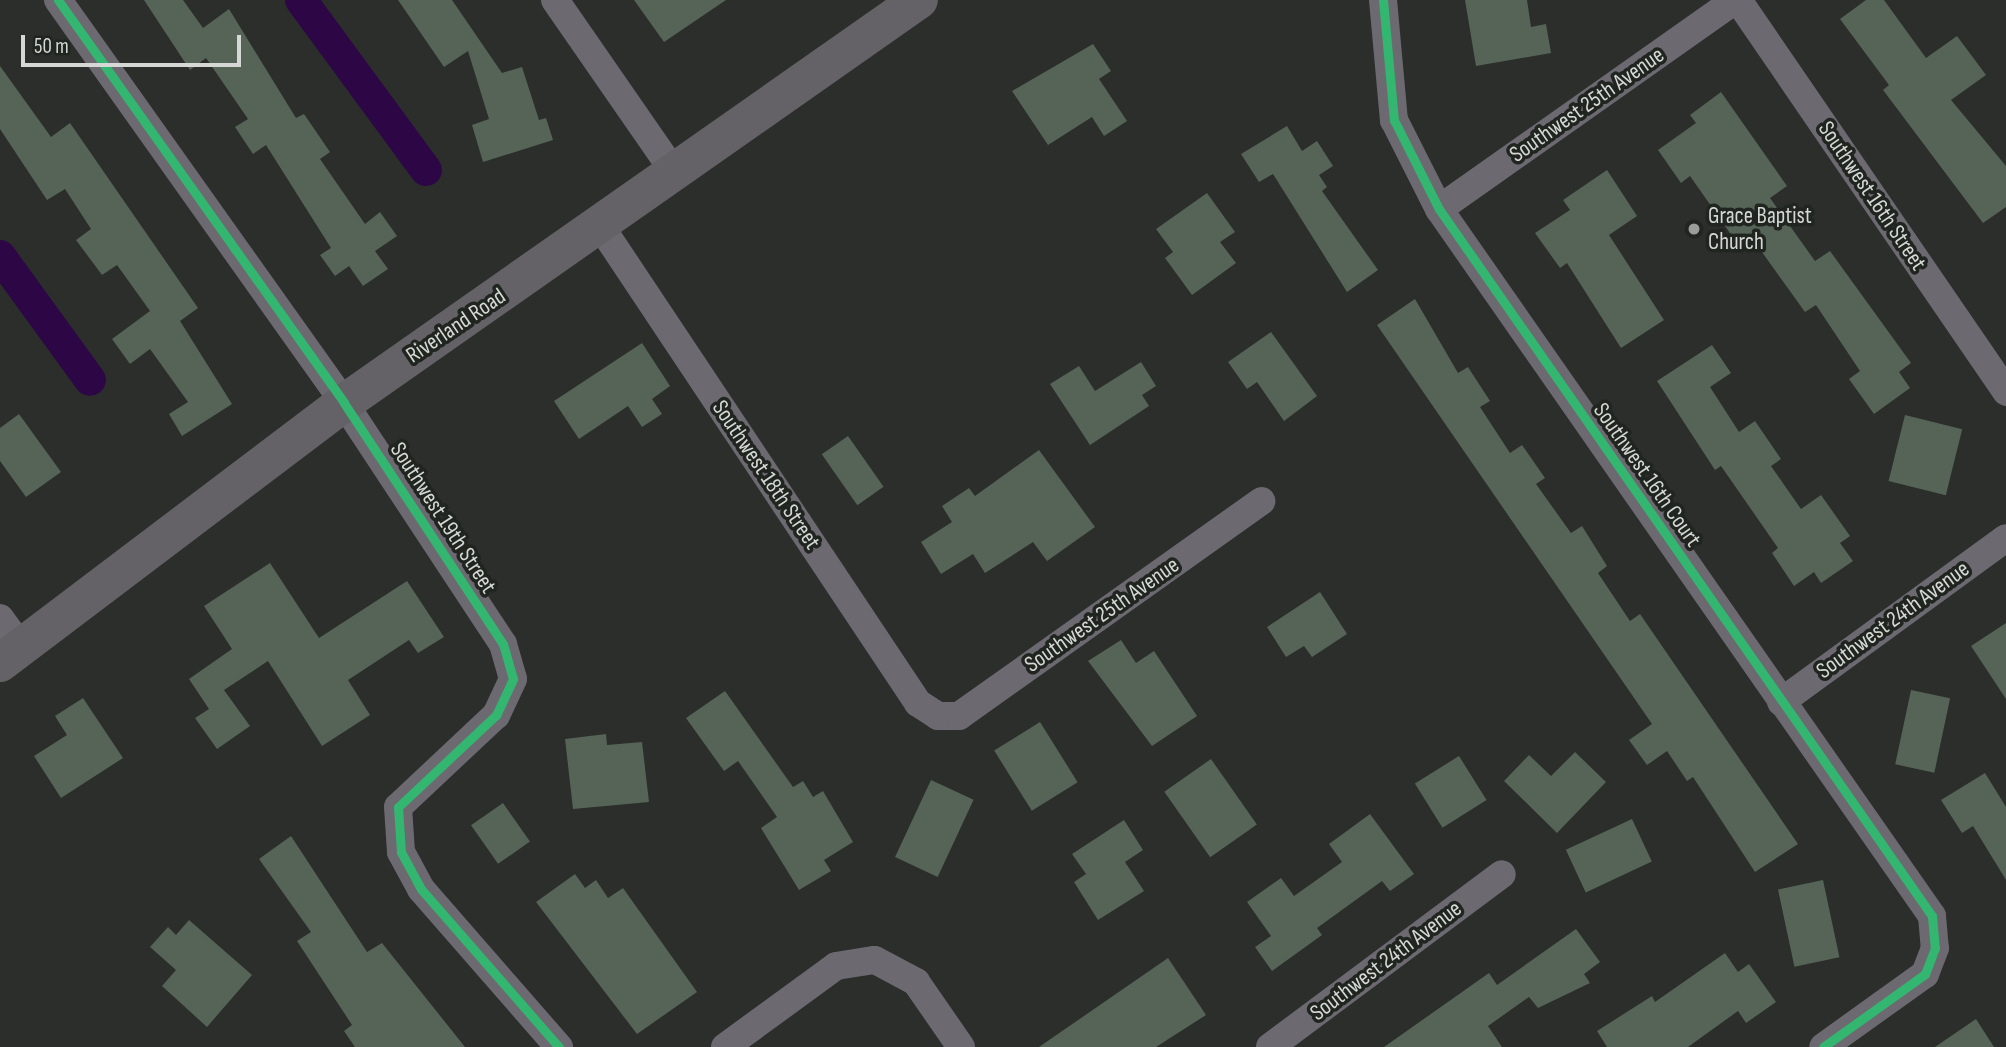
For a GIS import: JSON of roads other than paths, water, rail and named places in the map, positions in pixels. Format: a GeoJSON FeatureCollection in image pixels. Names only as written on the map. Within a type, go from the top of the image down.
{"type":"FeatureCollection","features":[{"type":"Feature","properties":{"kind":"street","name":"Southwest 19th Street"},"geometry":{"type":"LineString","coordinates":[[58,0],[344,403],[503,644],[513,680],[496,715],[398,807],[401,852],[421,889],[559,1047]]}},
{"type":"Feature","properties":{"kind":"street"},"geometry":{"type":"LineString","coordinates":[[555,0],[676,175]]}},
{"type":"Feature","properties":{"kind":"street","name":"Riverland Road"},"geometry":{"type":"LineString","coordinates":[[7,643],[344,403],[676,175],[919,0]]}},
{"type":"Feature","properties":{"kind":"street","name":"Southwest 16th Court"},"geometry":{"type":"LineString","coordinates":[[1382,0],[1394,120],[1438,209],[1932,916],[1935,948],[1925,974],[1823,1047]]}},
{"type":"Feature","properties":{"kind":"street","name":"Southwest 25th Avenue"},"geometry":{"type":"LineString","coordinates":[[1438,209],[1737,0]]}},
{"type":"Feature","properties":{"kind":"street","name":"Southwest 16th Street"},"geometry":{"type":"LineString","coordinates":[[1737,0],[2006,391]]}},
{"type":"Feature","properties":{"kind":"street","name":"Southwest 18th Street"},"geometry":{"type":"LineString","coordinates":[[601,227],[918,703],[938,716]]}},
{"type":"Feature","properties":{"kind":"street","name":"Southwest 25th Avenue"},"geometry":{"type":"LineString","coordinates":[[938,716],[960,716],[1261,501]]}},
{"type":"Feature","properties":{"kind":"street","name":"Southwest 24th Avenue"},"geometry":{"type":"LineString","coordinates":[[1781,702],[2006,538]]}},
{"type":"Feature","properties":{"kind":"street","name":"Southwest 24th Avenue"},"geometry":{"type":"LineString","coordinates":[[1270,1047],[1502,874]]}},
{"type":"Feature","properties":{"kind":"street"},"geometry":{"type":"LineString","coordinates":[[725,1047],[836,967],[875,960],[916,982],[961,1047]]}},
{"type":"Feature","properties":{"kind":"waterway"},"geometry":{"type":"LineString","coordinates":[[301,0],[426,170]]}},
{"type":"Feature","properties":{"kind":"waterway"},"geometry":{"type":"LineString","coordinates":[[0,256],[90,380]]}},
{"type":"Feature","properties":{"kind":"place","name":"Grace Baptist Church"},"geometry":{"type":"Point","coordinates":[1694,229]}}]}
